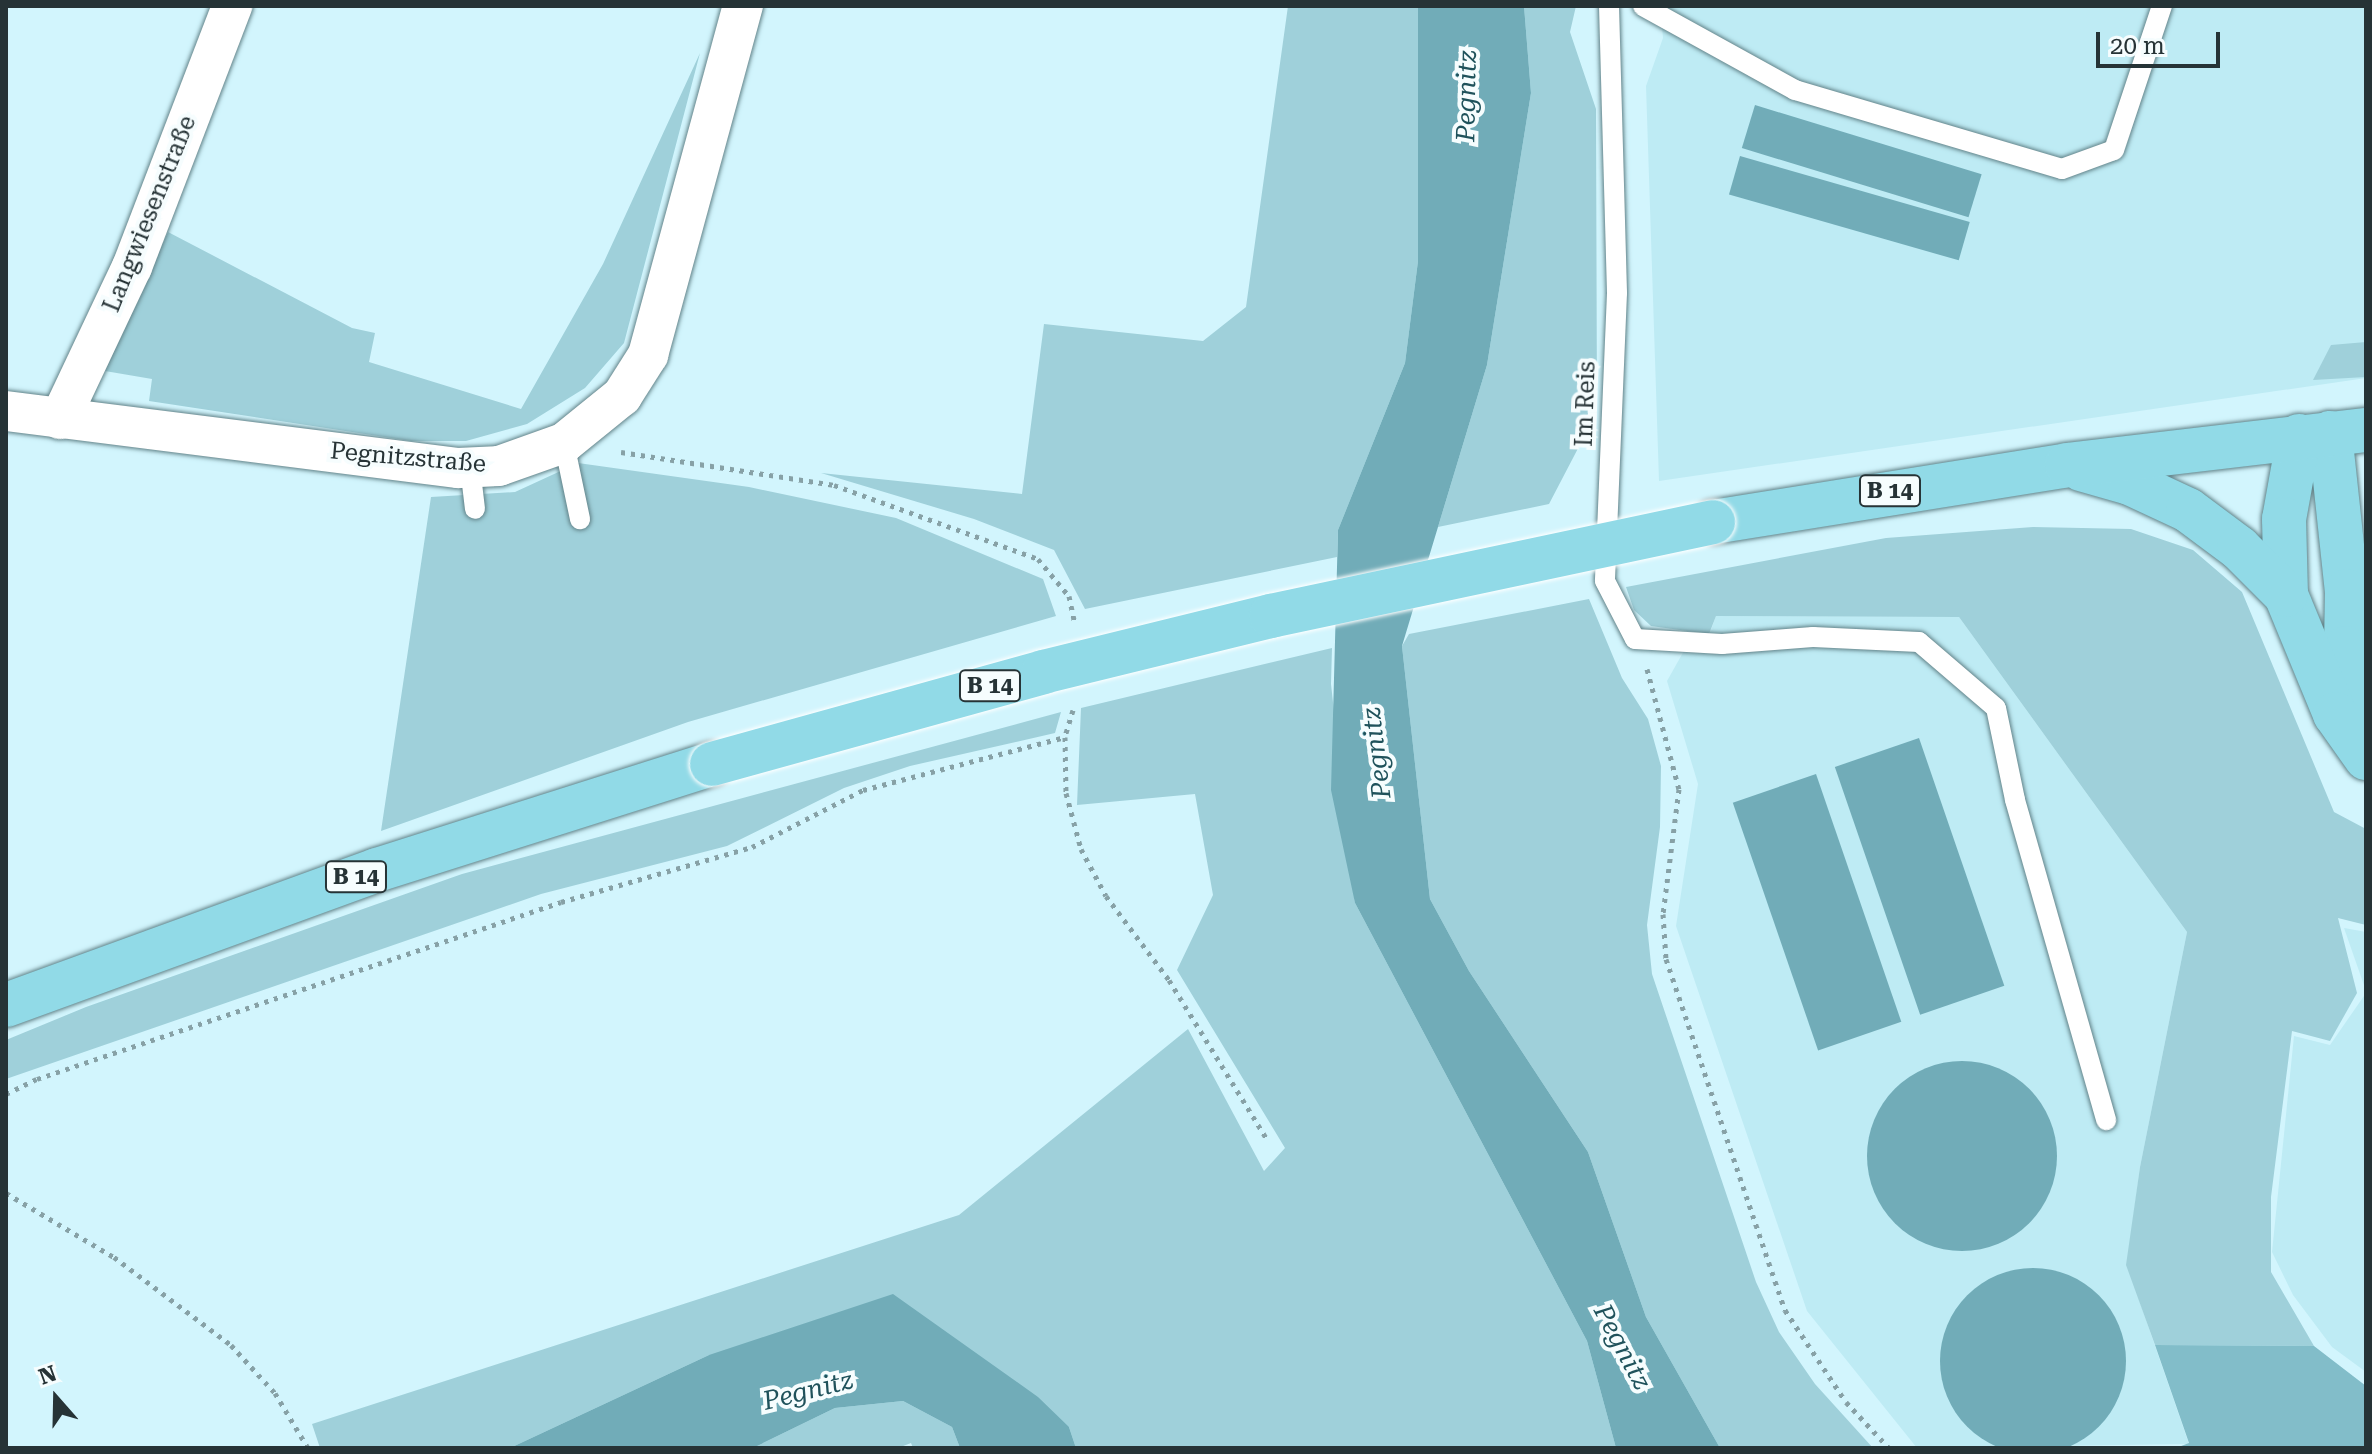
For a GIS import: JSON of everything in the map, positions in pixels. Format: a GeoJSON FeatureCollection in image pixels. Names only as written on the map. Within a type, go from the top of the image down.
{"type":"FeatureCollection","features":[{"type":"Feature","properties":{"kind":"main road","name":"B 14"},"geometry":{"type":"LineString","coordinates":[[6,1005],[377,870],[712,764],[1028,676],[1271,616],[1713,522],[2067,465],[2332,433]]}},
{"type":"Feature","properties":{"kind":"main road"},"geometry":{"type":"LineString","coordinates":[[2332,433],[2357,576],[2346,648],[2366,729]]}},
{"type":"Feature","properties":{"kind":"main road"},"geometry":{"type":"LineString","coordinates":[[2332,433],[2284,519],[2286,595],[2335,714],[2366,758]]}},
{"type":"Feature","properties":{"kind":"main road"},"geometry":{"type":"LineString","coordinates":[[2067,465],[2130,483],[2188,510],[2239,548],[2286,595]]}},
{"type":"Feature","properties":{"kind":"street","name":"Langwiesenstraße"},"geometry":{"type":"LineString","coordinates":[[60,419],[132,267],[232,6]]}},
{"type":"Feature","properties":{"kind":"street","name":"Pegnitzstraße"},"geometry":{"type":"LineString","coordinates":[[6,411],[470,467],[499,466],[564,443],[622,396],[648,355],[743,6]]}},
{"type":"Feature","properties":{"kind":"lane","name":"Im Reis"},"geometry":{"type":"LineString","coordinates":[[1609,6],[1617,293],[1605,581],[1635,639]]}},
{"type":"Feature","properties":{"kind":"lane"},"geometry":{"type":"LineString","coordinates":[[1643,6],[1795,90],[2062,169],[2114,150],[2162,6]]}},
{"type":"Feature","properties":{"kind":"lane"},"geometry":{"type":"LineString","coordinates":[[564,443],[580,519]]}},
{"type":"Feature","properties":{"kind":"lane"},"geometry":{"type":"LineString","coordinates":[[470,467],[475,509]]}},
{"type":"Feature","properties":{"kind":"lane"},"geometry":{"type":"LineString","coordinates":[[1635,639],[1722,644],[1813,637],[1919,642],[1996,708],[2015,800],[2106,1120]]}},
{"type":"Feature","properties":{"kind":"path"},"geometry":{"type":"LineString","coordinates":[[564,443],[834,485],[1038,559],[1069,596],[1074,626]]}},
{"type":"Feature","properties":{"kind":"path"},"geometry":{"type":"LineString","coordinates":[[1635,639],[1679,789],[1663,914],[1666,959],[1785,1310],[1846,1402],[1889,1448]]}},
{"type":"Feature","properties":{"kind":"path"},"geometry":{"type":"LineString","coordinates":[[1073,696],[1065,737],[1066,793],[1081,849],[1106,896],[1169,980],[1267,1139]]}},
{"type":"Feature","properties":{"kind":"path"},"geometry":{"type":"LineString","coordinates":[[6,1094],[37,1079],[561,902],[752,847],[863,790],[1065,737]]}},
{"type":"Feature","properties":{"kind":"path"},"geometry":{"type":"LineString","coordinates":[[6,1193],[114,1257],[231,1345],[275,1393],[308,1448]]}},
{"type":"Feature","properties":{"kind":"shaded area"},"geometry":{"type":"Polygon","coordinates":[[[1288,6],[1418,6],[1418,261],[1405,363],[1338,530],[1337,557],[1085,609],[1054,550],[974,519],[821,473],[1022,494],[1044,324],[1203,341],[1246,307],[1288,6]]]}},
{"type":"Feature","properties":{"kind":"shaded area"},"geometry":{"type":"Polygon","coordinates":[[[1524,6],[1576,6],[1570,32],[1596,109],[1597,412],[1549,504],[1438,527],[1487,365],[1531,93],[1524,6]]]}},
{"type":"Feature","properties":{"kind":"shaded area"},"geometry":{"type":"Polygon","coordinates":[[[1660,6],[2366,6],[2366,378],[1659,481],[1646,86],[1663,38],[1660,6]]]}},
{"type":"Feature","properties":{"kind":"shaded area"},"geometry":{"type":"Polygon","coordinates":[[[700,53],[624,343],[585,388],[527,424],[466,441],[411,441],[149,401],[152,379],[105,371],[168,232],[352,328],[375,333],[369,362],[521,409],[603,264],[700,53]]]}},
{"type":"Feature","properties":{"kind":"shaded area"},"geometry":{"type":"Polygon","coordinates":[[[2366,342],[2366,377],[2313,380],[2331,345],[2366,342]]]}},
{"type":"Feature","properties":{"kind":"shaded area"},"geometry":{"type":"Polygon","coordinates":[[[578,463],[749,487],[896,518],[1043,579],[1056,616],[688,722],[381,831],[431,497],[515,492],[578,463]]]}},
{"type":"Feature","properties":{"kind":"shaded area"},"geometry":{"type":"Polygon","coordinates":[[[2033,527],[2131,529],[2193,550],[2242,592],[2334,812],[2366,829],[2366,925],[2338,918],[2357,993],[2330,1041],[2292,1031],[2271,1197],[2271,1272],[2314,1346],[2155,1345],[2126,1265],[2140,1167],[2187,932],[1959,617],[1716,616],[1709,634],[1651,626],[1634,610],[1626,587],[1886,538],[2033,527]]]}},
{"type":"Feature","properties":{"kind":"shaded area"},"geometry":{"type":"Polygon","coordinates":[[[1589,599],[1622,678],[1648,719],[1661,766],[1660,827],[1647,925],[1652,974],[1756,1282],[1779,1332],[1815,1384],[1873,1448],[1720,1448],[1646,1317],[1588,1152],[1469,971],[1430,899],[1402,646],[1409,634],[1589,599]]]}},
{"type":"Feature","properties":{"kind":"shaded area"},"geometry":{"type":"Polygon","coordinates":[[[1716,616],[1959,617],[2187,932],[2140,1167],[2127,1265],[2189,1444],[1917,1448],[1807,1311],[1676,926],[1698,784],[1667,681],[1685,649],[1704,649],[1716,616]]]}},
{"type":"Feature","properties":{"kind":"shaded area"},"geometry":{"type":"Polygon","coordinates":[[[1332,648],[1331,684],[1355,903],[1587,1341],[1616,1448],[1076,1448],[1069,1427],[709,1355],[510,1448],[320,1448],[312,1424],[959,1215],[1188,1029],[1264,1171],[1285,1148],[1177,970],[1213,895],[1195,794],[1077,805],[1081,708],[1332,648]]]}},
{"type":"Feature","properties":{"kind":"shaded area"},"geometry":{"type":"Polygon","coordinates":[[[1061,712],[1055,733],[910,766],[844,788],[727,846],[541,894],[6,1079],[6,1040],[86,1007],[462,874],[1061,712]]]}},
{"type":"Feature","properties":{"kind":"shaded area"},"geometry":{"type":"Polygon","coordinates":[[[2344,928],[2366,932],[2366,991],[2344,928]]]}},
{"type":"Feature","properties":{"kind":"shaded area"},"geometry":{"type":"Polygon","coordinates":[[[2366,993],[2366,1372],[2332,1347],[2293,1295],[2272,1252],[2294,1036],[2330,1045],[2366,993]]]}},
{"type":"Feature","properties":{"kind":"shaded area"},"geometry":{"type":"Polygon","coordinates":[[[2155,1345],[2314,1346],[2366,1386],[2366,1448],[2176,1448],[2189,1443],[2155,1345]]]}},
{"type":"Feature","properties":{"kind":"shaded area"},"geometry":{"type":"Polygon","coordinates":[[[903,1401],[952,1427],[960,1448],[913,1448],[911,1443],[898,1448],[753,1448],[835,1408],[903,1401]]]}},
{"type":"Feature","properties":{"kind":"water","name":"Pegnitz"},"geometry":{"type":"Polygon","coordinates":[[[1418,6],[1524,6],[1531,93],[1487,365],[1402,646],[1430,899],[1469,971],[1588,1152],[1646,1317],[1720,1448],[1616,1448],[1587,1341],[1355,903],[1331,790],[1338,530],[1405,363],[1418,261],[1418,6]]]}},
{"type":"Feature","properties":{"kind":"water"},"geometry":{"type":"Polygon","coordinates":[[[1755,105],[1982,174],[1968,217],[1742,148],[1755,105]]]}},
{"type":"Feature","properties":{"kind":"water"},"geometry":{"type":"Polygon","coordinates":[[[1740,156],[1970,222],[1959,260],[1729,194],[1740,156]]]}},
{"type":"Feature","properties":{"kind":"water"},"geometry":{"type":"Polygon","coordinates":[[[1919,738],[2004,986],[1920,1015],[1835,767],[1919,738]]]}},
{"type":"Feature","properties":{"kind":"water"},"geometry":{"type":"Polygon","coordinates":[[[1816,774],[1901,1022],[1818,1050],[1733,803],[1816,774]]]}},
{"type":"Feature","properties":{"kind":"water"},"geometry":{"type":"Polygon","coordinates":[[[1962,1061],[1998,1068],[2029,1089],[2050,1120],[2057,1156],[2050,1192],[2029,1223],[1998,1244],[1962,1251],[1926,1244],[1895,1223],[1874,1192],[1867,1156],[1874,1120],[1895,1089],[1926,1068],[1962,1061]]]}},
{"type":"Feature","properties":{"kind":"water"},"geometry":{"type":"Polygon","coordinates":[[[2033,1268],[2069,1275],[2099,1295],[2119,1325],[2126,1361],[2119,1397],[2099,1427],[2069,1447],[2033,1454],[1997,1447],[1967,1427],[1947,1397],[1940,1361],[1947,1325],[1967,1295],[1997,1275],[2033,1268]]]}},
{"type":"Feature","properties":{"kind":"water","name":"Pegnitz"},"geometry":{"type":"Polygon","coordinates":[[[893,1294],[1038,1397],[1069,1427],[1076,1448],[960,1448],[952,1427],[903,1401],[835,1408],[753,1448],[510,1448],[709,1355],[893,1294]]]}}]}
